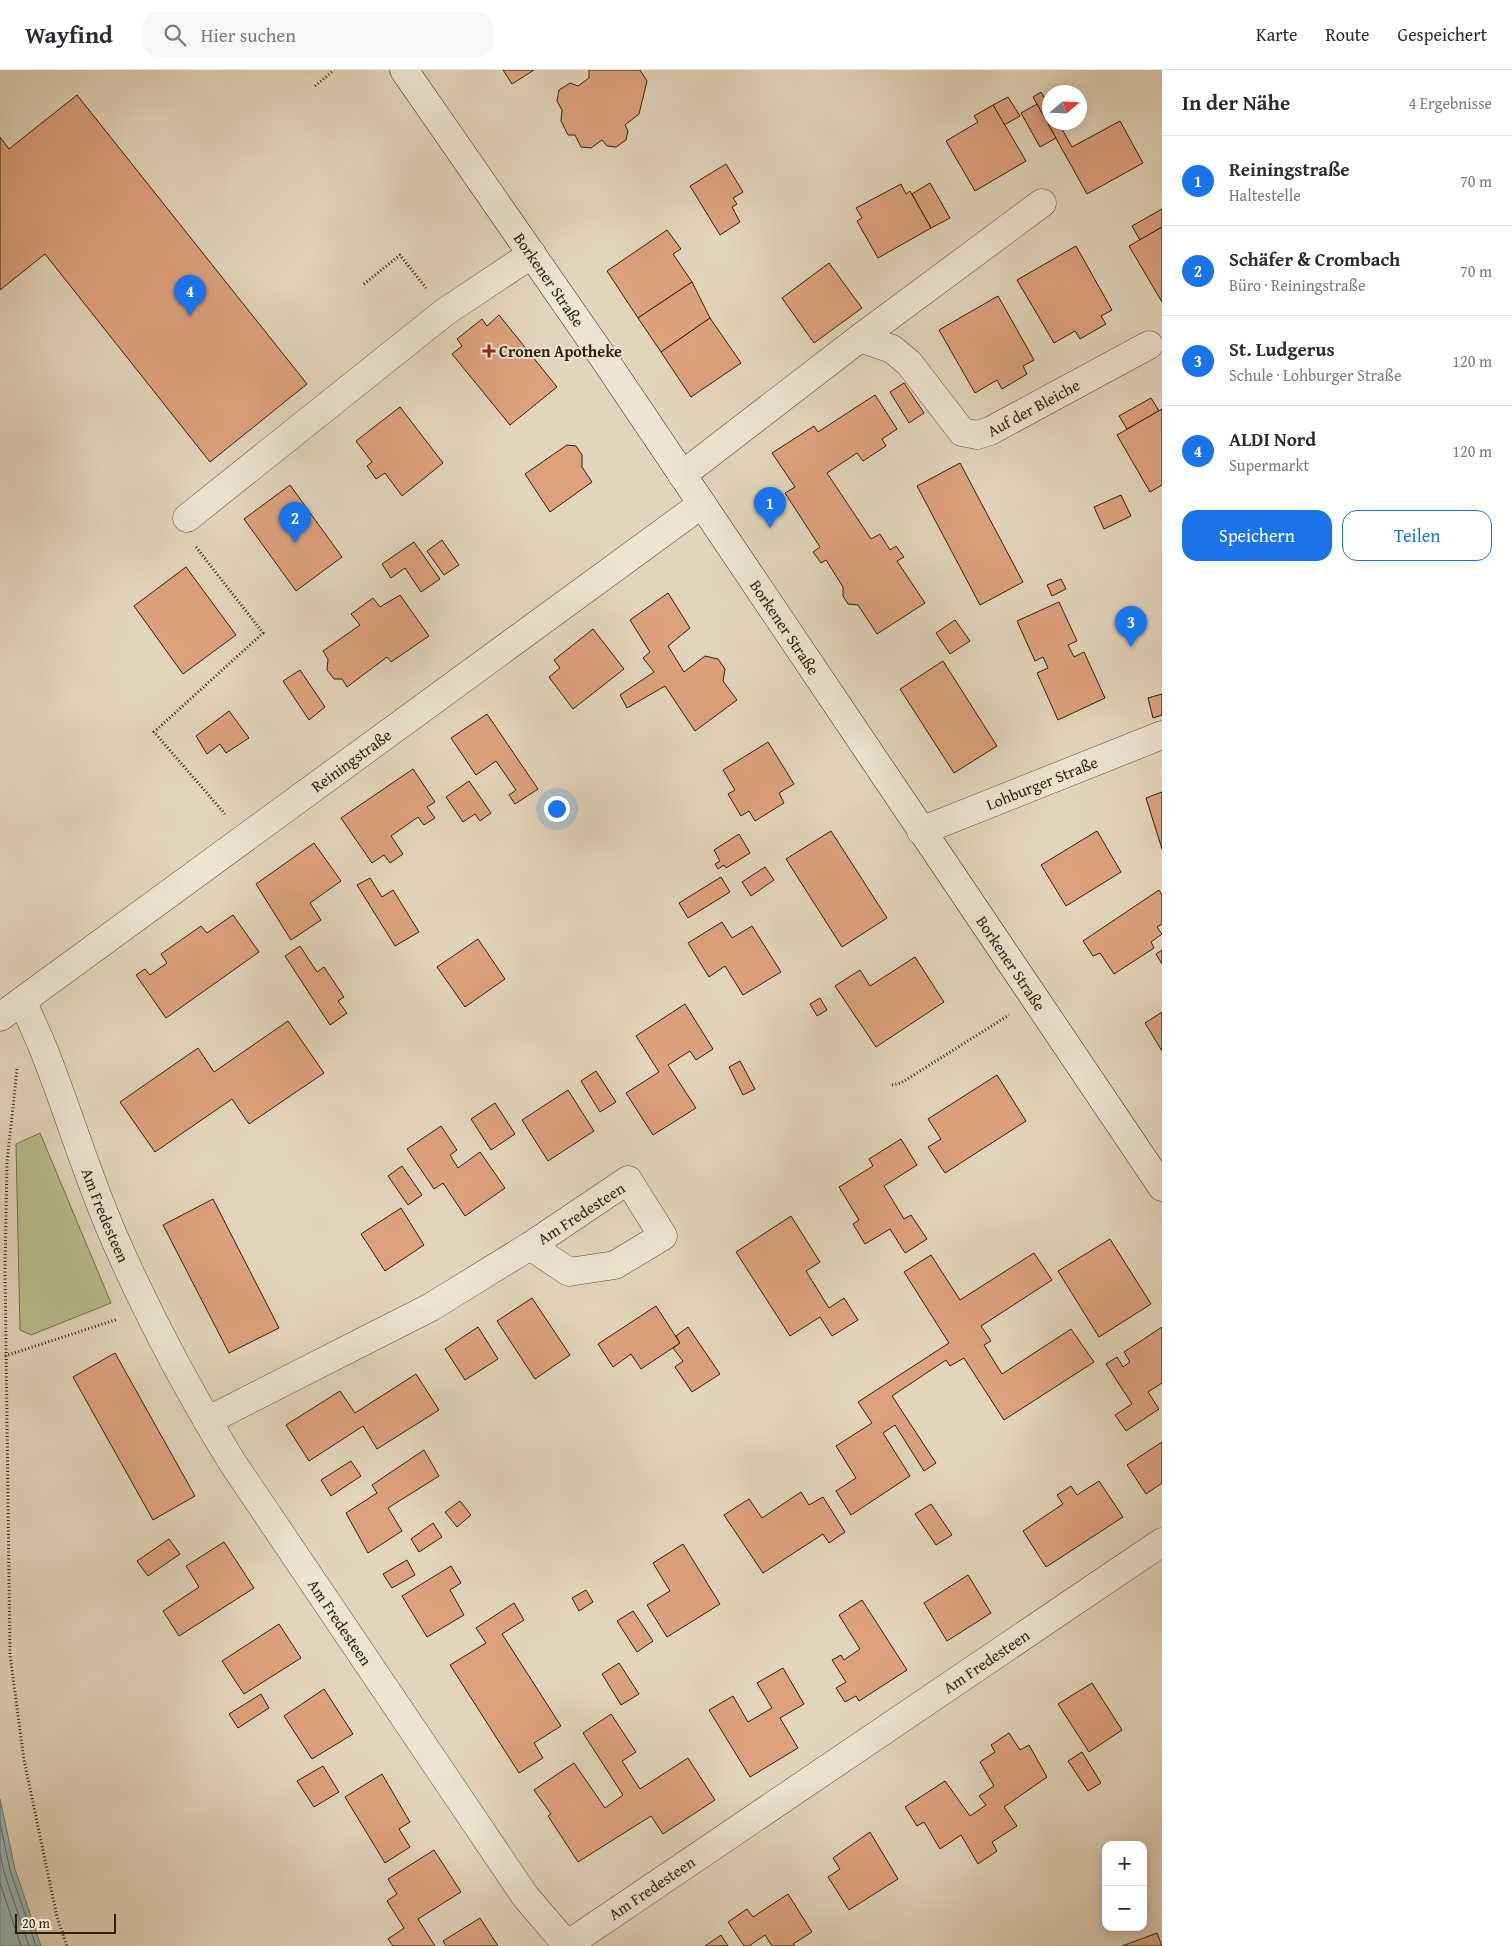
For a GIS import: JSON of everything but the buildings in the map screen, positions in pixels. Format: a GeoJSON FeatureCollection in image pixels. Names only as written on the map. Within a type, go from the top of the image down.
{"type":"FeatureCollection","features":[{"type":"Feature","properties":{"kind":"street","name":"Borkener Straße"},"geometry":{"type":"LineString","coordinates":[[404,70],[702,504],[1162,1186]]}},
{"type":"Feature","properties":{"kind":"street"},"geometry":{"type":"LineString","coordinates":[[682,475],[860,338],[1042,203]]}},
{"type":"Feature","properties":{"kind":"street"},"geometry":{"type":"LineString","coordinates":[[187,518],[445,312],[532,254]]}},
{"type":"Feature","properties":{"kind":"street","name":"Auf der Bleiche"},"geometry":{"type":"LineString","coordinates":[[860,338],[892,349],[909,363],[962,432],[977,435],[990,431],[1149,345]]}},
{"type":"Feature","properties":{"kind":"street","name":"Reiningstraße"},"geometry":{"type":"LineString","coordinates":[[0,1017],[702,504]]}},
{"type":"Feature","properties":{"kind":"street","name":"Lohburger Straße"},"geometry":{"type":"LineString","coordinates":[[921,831],[1162,736]]}},
{"type":"Feature","properties":{"kind":"street","name":"Am Fredesteen"},"geometry":{"type":"LineString","coordinates":[[22,1001],[45,1052],[79,1149],[110,1226],[147,1309],[207,1421],[232,1462],[525,1896],[567,1945],[1162,1542]]}},
{"type":"Feature","properties":{"kind":"street","name":"Am Fredesteen"},"geometry":{"type":"LineString","coordinates":[[207,1421],[431,1307],[530,1246]]}},
{"type":"Feature","properties":{"kind":"path"},"geometry":{"type":"LineString","coordinates":[[315,86],[334,70]]}},
{"type":"Feature","properties":{"kind":"path"},"geometry":{"type":"LineString","coordinates":[[364,284],[400,255],[445,312]]}},
{"type":"Feature","properties":{"kind":"path"},"geometry":{"type":"LineString","coordinates":[[187,518],[197,550],[263,633],[154,732],[244,837]]}},
{"type":"Feature","properties":{"kind":"path"},"geometry":{"type":"LineString","coordinates":[[892,1085],[901,1083],[1036,998]]}},
{"type":"Feature","properties":{"kind":"path"},"geometry":{"type":"LineString","coordinates":[[45,1052],[16,1070],[7,1163],[5,1356],[10,1655],[24,1760],[57,1917],[67,1946]]}},
{"type":"Feature","properties":{"kind":"path"},"geometry":{"type":"LineString","coordinates":[[5,1356],[147,1309]]}},
{"type":"Feature","properties":{"kind":"green space"},"geometry":{"type":"Polygon","coordinates":[[[40,1133],[111,1303],[31,1335],[20,1330],[16,1144],[40,1133]]]}},
{"type":"Feature","properties":{"kind":"water"},"geometry":{"type":"Polygon","coordinates":[[[0,1799],[15,1869],[41,1946],[0,1946],[0,1799]]]}},
{"type":"Feature","properties":{"kind":"place","name":"ALDI Nord"},"geometry":{"type":"Point","coordinates":[190,316]}},
{"type":"Feature","properties":{"kind":"place","name":"Cronen Apotheke"},"geometry":{"type":"Point","coordinates":[489,351]}},
{"type":"Feature","properties":{"kind":"place","name":"Reiningstraße"},"geometry":{"type":"Point","coordinates":[770,528]}},
{"type":"Feature","properties":{"kind":"place","name":"Schäfer & Crombach"},"geometry":{"type":"Point","coordinates":[295,543]}},
{"type":"Feature","properties":{"kind":"place","name":"St. Ludgerus"},"geometry":{"type":"Point","coordinates":[1131,647]}}]}
